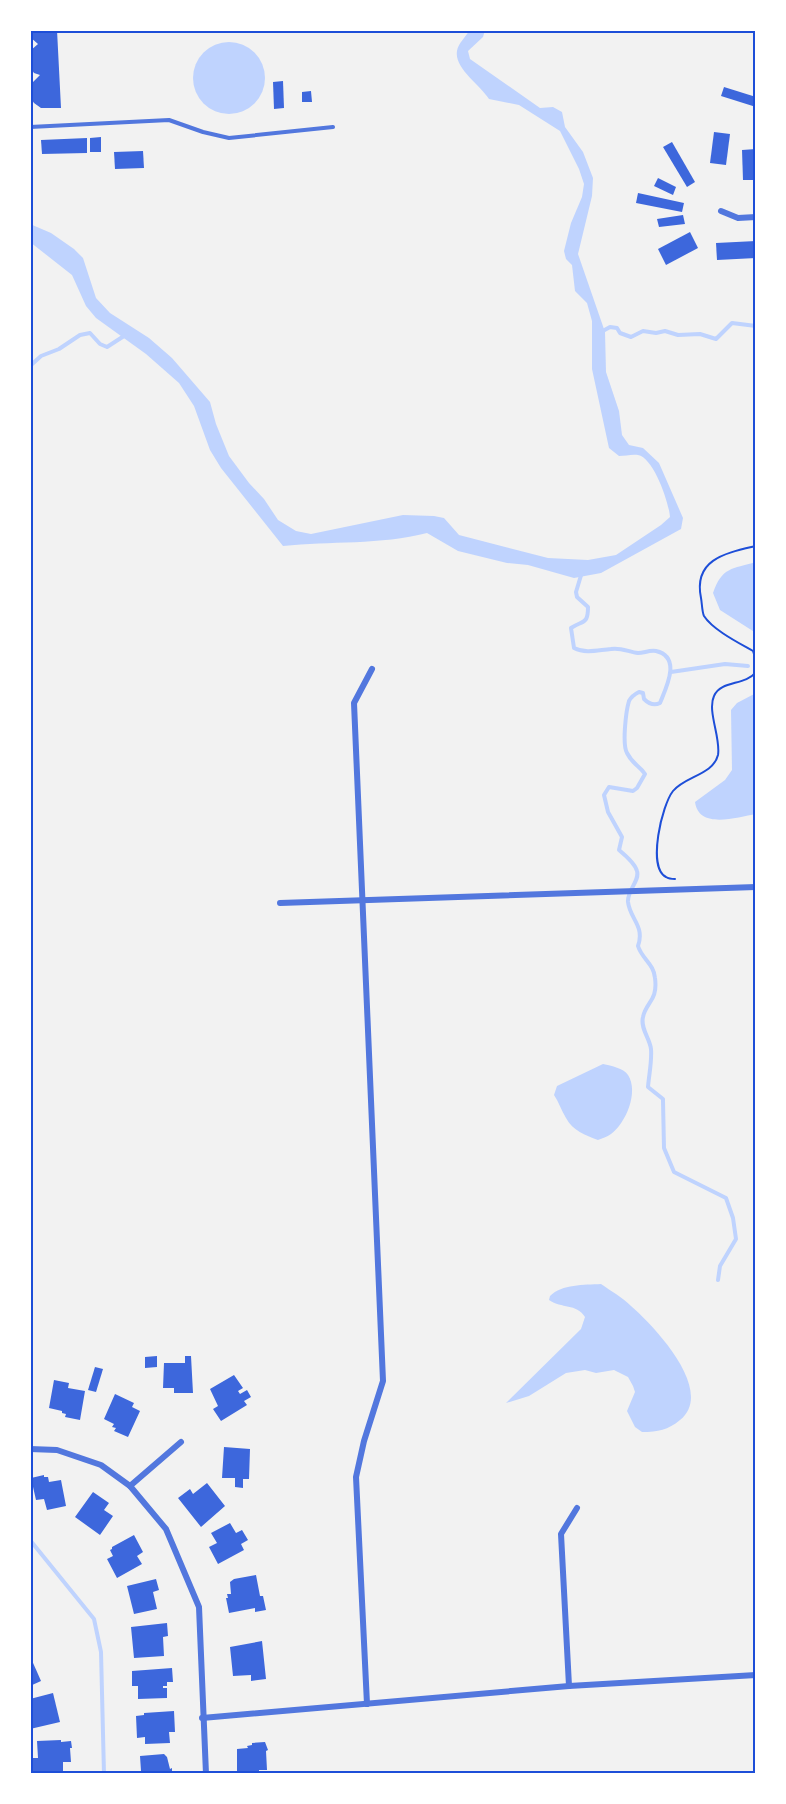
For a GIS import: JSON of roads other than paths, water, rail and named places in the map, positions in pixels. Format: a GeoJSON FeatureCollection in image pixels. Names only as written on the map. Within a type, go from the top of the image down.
{"type":"FeatureCollection","features":[{"type":"Feature","properties":{"kind":"street"},"geometry":{"type":"LineString","coordinates":[[721,211],[738,218],[756,217]]}},
{"type":"Feature","properties":{"kind":"street"},"geometry":{"type":"LineString","coordinates":[[367,1704],[356,1477],[364,1441],[383,1381],[354,703],[372,669]]}},
{"type":"Feature","properties":{"kind":"street"},"geometry":{"type":"LineString","coordinates":[[280,903],[363,898],[756,887]]}},
{"type":"Feature","properties":{"kind":"street"},"geometry":{"type":"LineString","coordinates":[[130,1486],[181,1442]]}},
{"type":"Feature","properties":{"kind":"street"},"geometry":{"type":"LineString","coordinates":[[30,1449],[57,1450],[101,1465],[130,1486],[166,1529],[198,1607],[206,1774]]}},
{"type":"Feature","properties":{"kind":"street"},"geometry":{"type":"LineString","coordinates":[[569,1686],[561,1534],[577,1508]]}},
{"type":"Feature","properties":{"kind":"street"},"geometry":{"type":"LineString","coordinates":[[202,1718],[569,1686],[756,1675]]}},
{"type":"Feature","properties":{"kind":"lane"},"geometry":{"type":"LineString","coordinates":[[30,127],[169,120],[229,138],[333,128]]}},
{"type":"Feature","properties":{"kind":"water"},"geometry":{"type":"Polygon","coordinates":[[[470,30],[485,30],[483,37],[468,51],[470,59],[540,108],[553,107],[562,112],[565,127],[583,152],[593,178],[592,196],[578,254],[605,332],[606,372],[619,411],[622,435],[629,445],[643,448],[659,463],[683,518],[681,529],[601,573],[574,578],[528,565],[507,563],[458,551],[427,533],[374,541],[283,546],[221,468],[210,450],[194,406],[179,383],[146,354],[96,318],[86,306],[72,275],[30,242],[30,224],[51,233],[83,258],[96,298],[110,313],[149,338],[172,358],[210,402],[229,456],[278,520],[296,531],[311,534],[403,515],[434,516],[444,518],[459,535],[548,558],[588,560],[616,555],[670,517],[664,492],[650,464],[638,455],[619,456],[609,448],[592,369],[592,321],[587,303],[575,291],[572,265],[566,259],[564,251],[571,223],[582,197],[584,184],[560,131],[519,105],[489,99],[463,70],[459,64],[457,51],[470,30]]]}},
{"type":"Feature","properties":{"kind":"water"},"geometry":{"type":"Polygon","coordinates":[[[229,42],[249,48],[259,58],[265,78],[259,98],[249,108],[229,114],[209,108],[199,98],[193,78],[199,58],[209,48],[229,42]]]}},
{"type":"Feature","properties":{"kind":"water"},"geometry":{"type":"Polygon","coordinates":[[[756,562],[756,633],[720,610],[713,593],[720,578],[729,570],[756,562]]]}},
{"type":"Feature","properties":{"kind":"water"},"geometry":{"type":"Polygon","coordinates":[[[756,693],[756,814],[720,820],[711,819],[698,811],[695,802],[725,780],[732,770],[731,710],[737,703],[756,693]]]}},
{"type":"Feature","properties":{"kind":"water"},"geometry":{"type":"Polygon","coordinates":[[[603,1064],[626,1073],[632,1090],[629,1107],[622,1123],[611,1134],[598,1140],[572,1126],[554,1095],[557,1086],[603,1064]]]}},
{"type":"Feature","properties":{"kind":"water"},"geometry":{"type":"Polygon","coordinates":[[[601,1284],[641,1315],[666,1343],[686,1376],[691,1393],[689,1408],[680,1420],[667,1428],[642,1432],[635,1427],[627,1411],[635,1392],[633,1386],[628,1377],[614,1370],[596,1373],[585,1370],[566,1373],[529,1396],[506,1403],[581,1329],[585,1317],[573,1308],[549,1300],[550,1296],[567,1287],[601,1284]]]}},
{"type":"Feature","properties":{"kind":"waterway"},"geometry":{"type":"LineString","coordinates":[[601,332],[610,327],[617,328],[620,333],[631,337],[643,331],[656,333],[665,331],[678,335],[700,334],[716,339],[732,323],[756,326]]}},
{"type":"Feature","properties":{"kind":"waterway"},"geometry":{"type":"LineString","coordinates":[[30,366],[41,356],[59,349],[80,335],[90,333],[100,344],[107,347],[124,336]]}},
{"type":"Feature","properties":{"kind":"waterway"},"geometry":{"type":"LineString","coordinates":[[582,572],[576,592],[577,597],[588,607],[588,613],[584,621],[571,628],[574,648],[588,651],[621,649],[638,653],[656,651],[664,654],[670,666],[668,682],[660,703],[650,703],[644,699],[643,693],[639,692],[629,701],[625,727],[626,749],[632,760],[645,774],[633,791],[609,787],[604,795],[608,812],[622,837],[619,850],[632,862],[637,871],[637,878],[629,894],[628,902],[640,933],[638,946],[655,978],[655,992],[642,1021],[651,1049],[648,1087],[663,1099],[664,1148],[674,1172],[726,1198],[733,1218],[736,1239],[720,1266],[718,1280]]}},
{"type":"Feature","properties":{"kind":"waterway"},"geometry":{"type":"LineString","coordinates":[[671,672],[725,664],[748,666]]}},
{"type":"Feature","properties":{"kind":"waterway"},"geometry":{"type":"LineString","coordinates":[[30,1540],[94,1619],[101,1652],[104,1774]]}}]}
